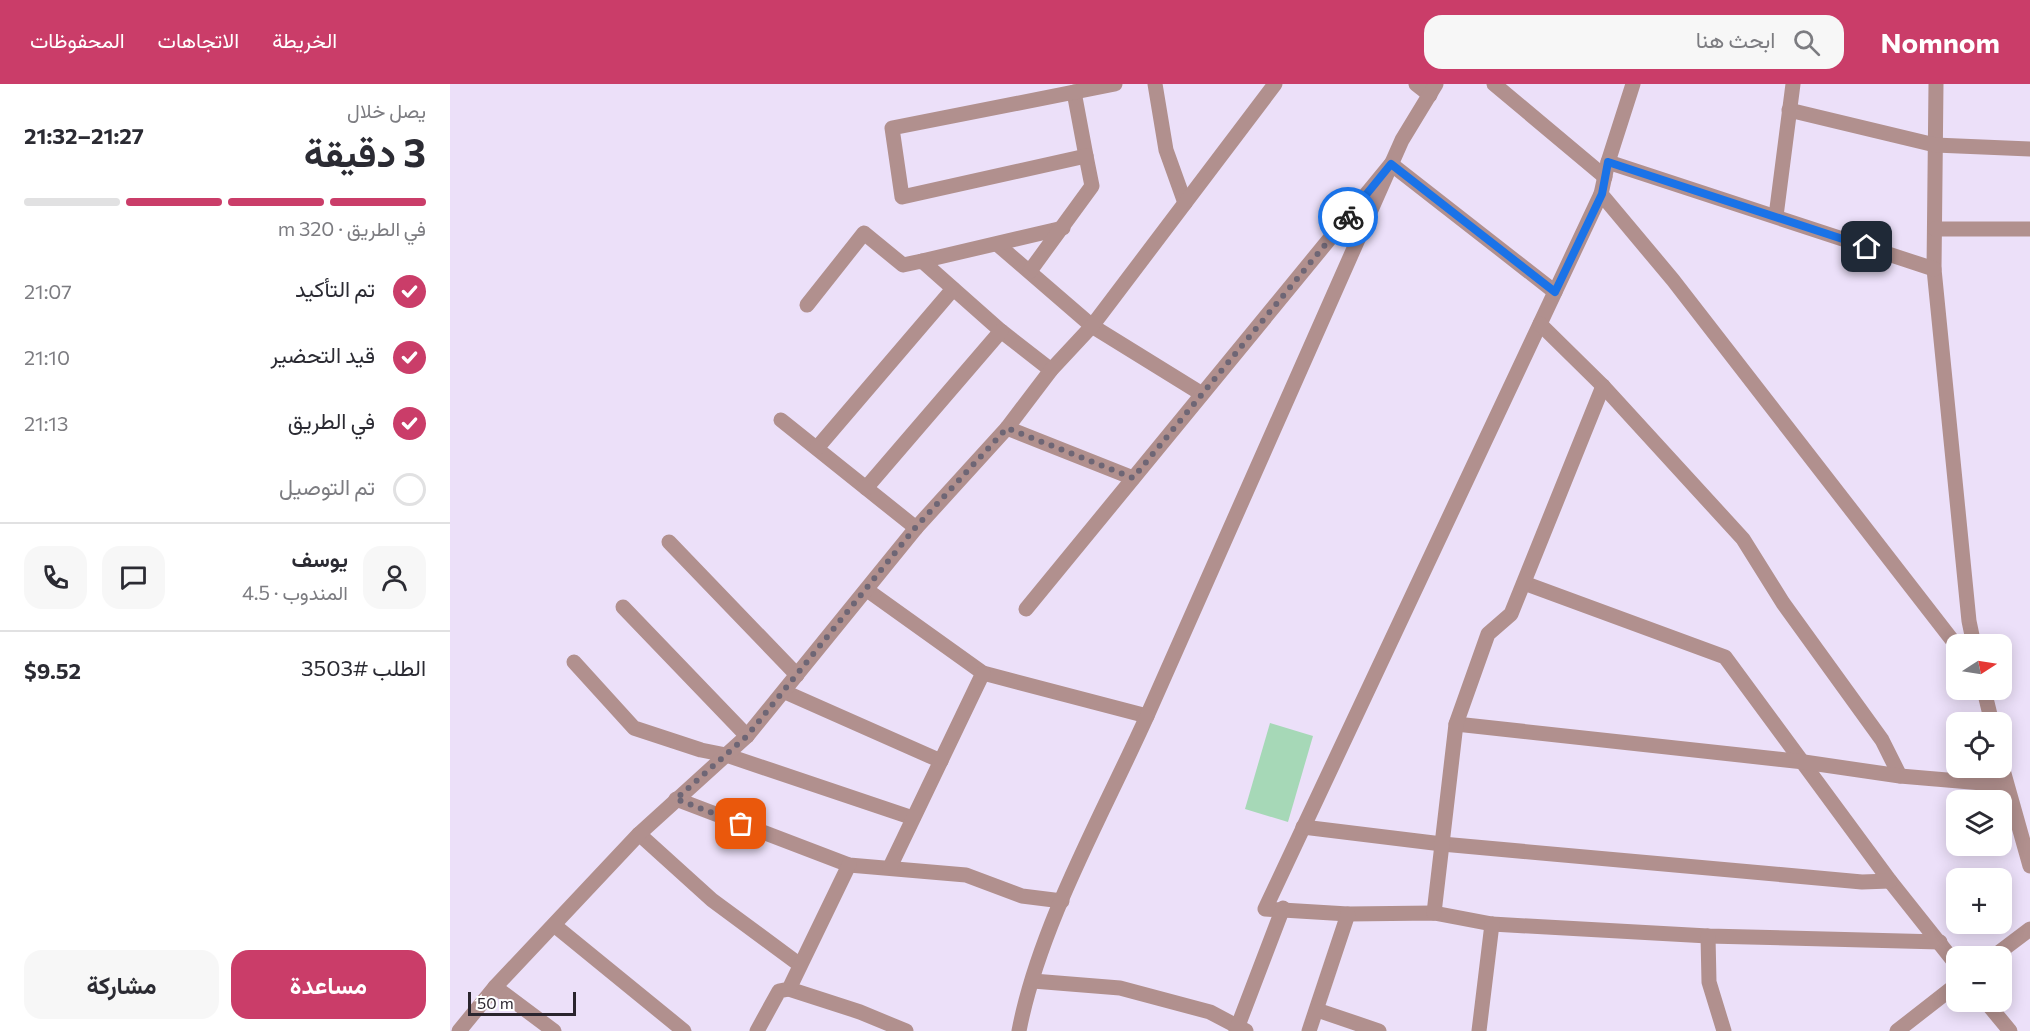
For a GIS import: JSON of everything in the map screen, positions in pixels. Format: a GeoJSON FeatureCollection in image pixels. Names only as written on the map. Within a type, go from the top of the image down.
{"type":"FeatureCollection","features":[{"type":"Feature","properties":{"kind":"street"},"geometry":{"type":"LineString","coordinates":[[1086,156],[902,197],[892,128],[1115,84]]}},
{"type":"Feature","properties":{"kind":"street"},"geometry":{"type":"LineString","coordinates":[[1155,84],[1166,150],[1185,203]]}},
{"type":"Feature","properties":{"kind":"street"},"geometry":{"type":"LineString","coordinates":[[1018,1031],[1033,981],[1062,901],[1147,716],[1391,164],[1433,89],[1416,84]]}},
{"type":"Feature","properties":{"kind":"street"},"geometry":{"type":"LineString","coordinates":[[1494,84],[1607,169],[1776,216],[1935,269]]}},
{"type":"Feature","properties":{"kind":"street"},"geometry":{"type":"LineString","coordinates":[[1633,84],[1607,169],[1602,194],[1265,909],[1283,908],[1348,914],[1434,914],[1492,924],[1708,936],[1940,942]]}},
{"type":"Feature","properties":{"kind":"street"},"geometry":{"type":"LineString","coordinates":[[1776,216],[1793,84]]}},
{"type":"Feature","properties":{"kind":"street"},"geometry":{"type":"LineString","coordinates":[[1936,84],[1935,269],[1972,634]]}},
{"type":"Feature","properties":{"kind":"street"},"geometry":{"type":"LineString","coordinates":[[463,1029],[495,987],[639,834],[747,736],[915,528],[1007,428],[1052,370],[1092,326],[1270,87]]}},
{"type":"Feature","properties":{"kind":"street"},"geometry":{"type":"LineString","coordinates":[[1030,271],[1092,186],[1074,92]]}},
{"type":"Feature","properties":{"kind":"street"},"geometry":{"type":"LineString","coordinates":[[1789,110],[1935,145],[2030,149]]}},
{"type":"Feature","properties":{"kind":"street"},"geometry":{"type":"LineString","coordinates":[[1391,164],[1555,292]]}},
{"type":"Feature","properties":{"kind":"street"},"geometry":{"type":"LineString","coordinates":[[1026,609],[1391,164]]}},
{"type":"Feature","properties":{"kind":"street"},"geometry":{"type":"LineString","coordinates":[[1602,194],[1673,280],[1947,634]]}},
{"type":"Feature","properties":{"kind":"street"},"geometry":{"type":"LineString","coordinates":[[807,305],[864,233],[903,265],[1063,228]]}},
{"type":"Feature","properties":{"kind":"street"},"geometry":{"type":"LineString","coordinates":[[1935,230],[2030,229]]}},
{"type":"Feature","properties":{"kind":"street"},"geometry":{"type":"LineString","coordinates":[[997,244],[1092,326],[1202,394]]}},
{"type":"Feature","properties":{"kind":"street"},"geometry":{"type":"LineString","coordinates":[[922,261],[1001,331],[1052,370]]}},
{"type":"Feature","properties":{"kind":"street"},"geometry":{"type":"LineString","coordinates":[[817,448],[953,289]]}},
{"type":"Feature","properties":{"kind":"street"},"geometry":{"type":"LineString","coordinates":[[1540,324],[1603,386],[1743,539],[1783,603],[1882,740],[1900,776]]}},
{"type":"Feature","properties":{"kind":"street"},"geometry":{"type":"LineString","coordinates":[[866,489],[1001,331]]}},
{"type":"Feature","properties":{"kind":"street"},"geometry":{"type":"LineString","coordinates":[[1434,914],[1456,724],[1488,634],[1512,614],[1603,386]]}},
{"type":"Feature","properties":{"kind":"street"},"geometry":{"type":"LineString","coordinates":[[781,420],[915,528]]}},
{"type":"Feature","properties":{"kind":"street"},"geometry":{"type":"LineString","coordinates":[[1007,428],[1133,478]]}},
{"type":"Feature","properties":{"kind":"street"},"geometry":{"type":"LineString","coordinates":[[669,542],[797,675]]}},
{"type":"Feature","properties":{"kind":"street"},"geometry":{"type":"LineString","coordinates":[[1524,584],[1725,657],[1890,881],[1946,950]]}},
{"type":"Feature","properties":{"kind":"street"},"geometry":{"type":"LineString","coordinates":[[867,590],[983,674],[1147,716]]}},
{"type":"Feature","properties":{"kind":"street"},"geometry":{"type":"LineString","coordinates":[[623,606],[747,736]]}},
{"type":"Feature","properties":{"kind":"street"},"geometry":{"type":"LineString","coordinates":[[574,662],[634,728],[701,750],[726,755],[914,818]]}},
{"type":"Feature","properties":{"kind":"street"},"geometry":{"type":"LineString","coordinates":[[890,867],[983,674]]}},
{"type":"Feature","properties":{"kind":"street"},"geometry":{"type":"LineString","coordinates":[[784,692],[941,761]]}},
{"type":"Feature","properties":{"kind":"street"},"geometry":{"type":"LineString","coordinates":[[1456,724],[1804,762],[1900,776],[2006,785]]}},
{"type":"Feature","properties":{"kind":"street"},"geometry":{"type":"LineString","coordinates":[[2004,778],[2030,866]]}},
{"type":"Feature","properties":{"kind":"street"},"geometry":{"type":"LineString","coordinates":[[676,799],[849,865],[966,875],[1022,896],[1062,901]]}},
{"type":"Feature","properties":{"kind":"street"},"geometry":{"type":"LineString","coordinates":[[1303,827],[1442,844],[1862,882],[1890,881]]}},
{"type":"Feature","properties":{"kind":"street"},"geometry":{"type":"LineString","coordinates":[[639,834],[712,900],[800,965]]}},
{"type":"Feature","properties":{"kind":"street"},"geometry":{"type":"LineString","coordinates":[[789,988],[849,865]]}},
{"type":"Feature","properties":{"kind":"street"},"geometry":{"type":"LineString","coordinates":[[1033,981],[1120,988],[1210,1012],[1240,1030],[1283,908]]}},
{"type":"Feature","properties":{"kind":"street"},"geometry":{"type":"LineString","coordinates":[[1309,1031],[1348,914]]}},
{"type":"Feature","properties":{"kind":"street"},"geometry":{"type":"LineString","coordinates":[[1479,1031],[1492,924]]}},
{"type":"Feature","properties":{"kind":"street"},"geometry":{"type":"LineString","coordinates":[[554,925],[684,1031]]}},
{"type":"Feature","properties":{"kind":"street"},"geometry":{"type":"LineString","coordinates":[[2008,946],[2030,929]]}},
{"type":"Feature","properties":{"kind":"street"},"geometry":{"type":"LineString","coordinates":[[1708,936],[1709,982],[1724,1031]]}},
{"type":"Feature","properties":{"kind":"street"},"geometry":{"type":"LineString","coordinates":[[495,987],[554,1031]]}},
{"type":"Feature","properties":{"kind":"street"},"geometry":{"type":"LineString","coordinates":[[757,1031],[779,991],[789,988],[860,1012],[906,1031]]}},
{"type":"Feature","properties":{"kind":"street"},"geometry":{"type":"LineString","coordinates":[[1897,1031],[1946,993]]}},
{"type":"Feature","properties":{"kind":"street"},"geometry":{"type":"LineString","coordinates":[[1317,1010],[1379,1031]]}},
{"type":"Feature","properties":{"kind":"street"},"geometry":{"type":"LineString","coordinates":[[1994,1012],[2010,1031]]}},
{"type":"Feature","properties":{"kind":"green space"},"geometry":{"type":"Polygon","coordinates":[[[1270,723],[1313,736],[1288,822],[1245,809],[1270,723]]]}},
{"type":"Feature","properties":{"kind":"way so far"},"geometry":{"type":"LineString","coordinates":[[741,824],[676,799],[747,736],[915,528],[1007,428],[1133,478],[1348,217]]}},
{"type":"Feature","properties":{"kind":"route"},"geometry":{"type":"LineString","coordinates":[[1348,217],[1391,164],[1555,292],[1602,194],[1608,162],[1867,247]]}}]}
